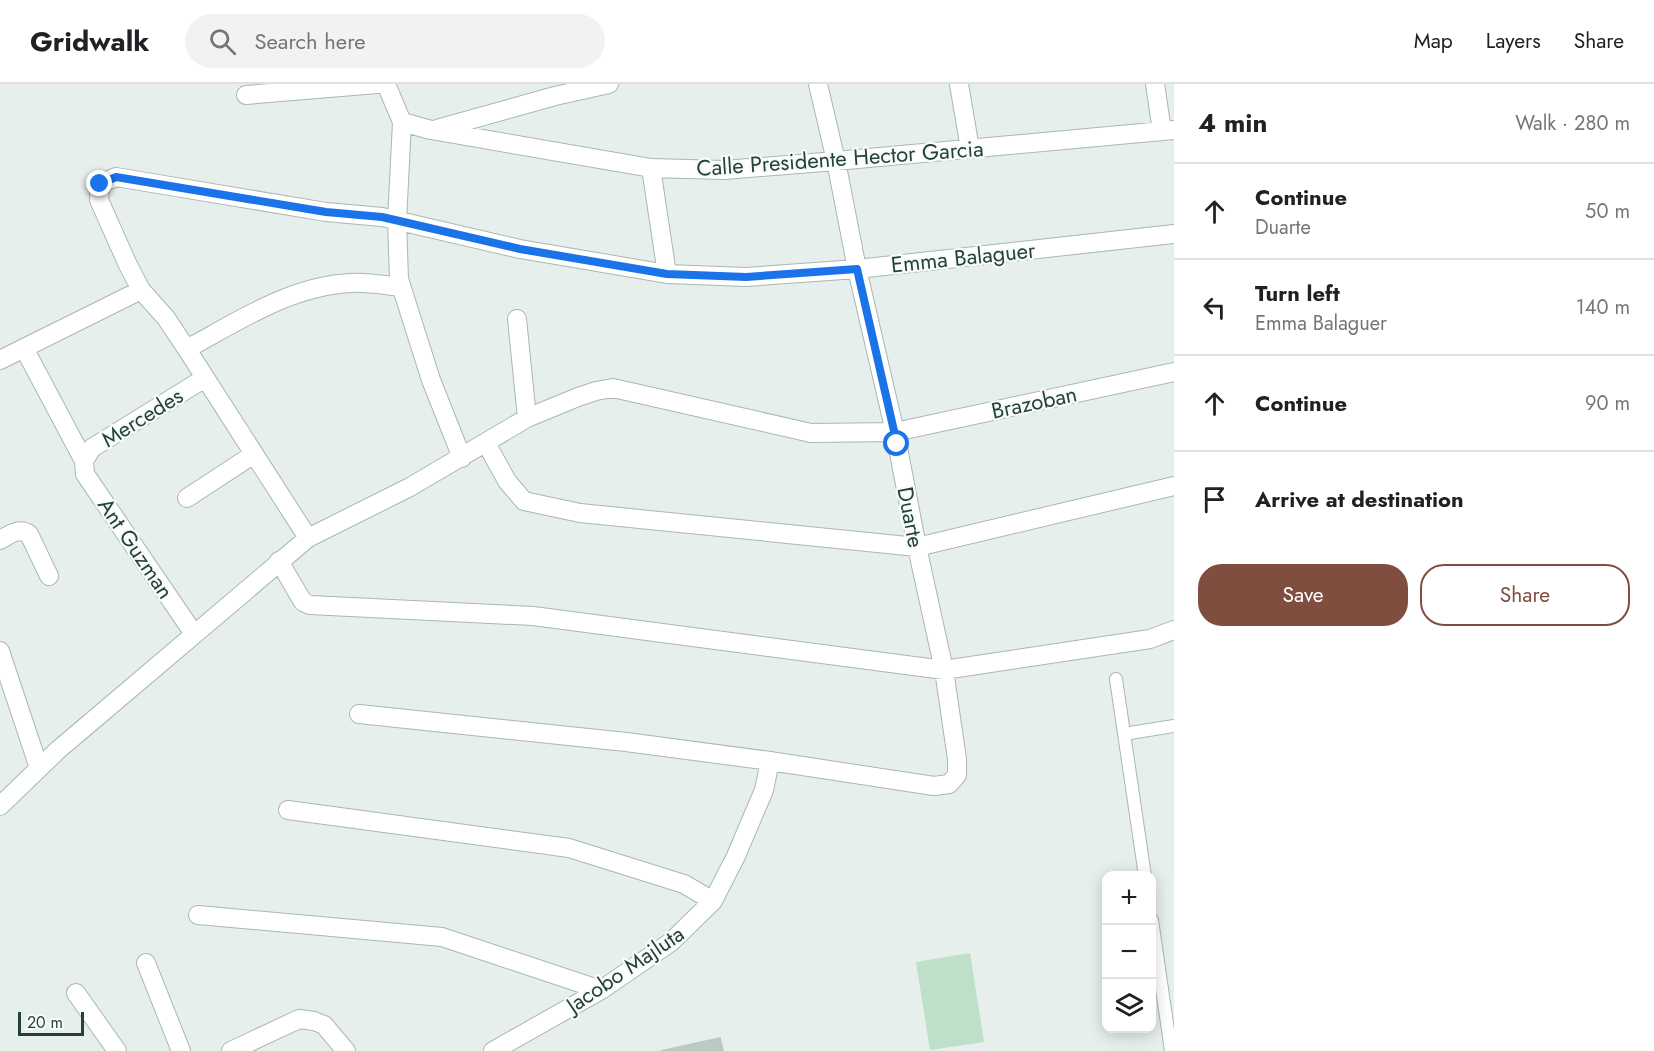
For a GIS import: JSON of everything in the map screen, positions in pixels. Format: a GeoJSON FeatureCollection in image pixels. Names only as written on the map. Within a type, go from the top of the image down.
{"type":"FeatureCollection","features":[{"type":"Feature","properties":{"kind":"street"},"geometry":{"type":"LineString","coordinates":[[246,95],[377,84]]}},
{"type":"Feature","properties":{"kind":"street"},"geometry":{"type":"LineString","coordinates":[[386,84],[402,122],[397,221],[399,279],[431,380],[462,458]]}},
{"type":"Feature","properties":{"kind":"street"},"geometry":{"type":"LineString","coordinates":[[431,130],[555,96],[609,84]]}},
{"type":"Feature","properties":{"kind":"street","name":"Duarte"},"geometry":{"type":"LineString","coordinates":[[770,761],[934,786],[949,784],[957,775],[957,759],[944,670],[895,432],[857,269],[818,84]]}},
{"type":"Feature","properties":{"kind":"street"},"geometry":{"type":"LineString","coordinates":[[959,84],[970,149]]}},
{"type":"Feature","properties":{"kind":"street"},"geometry":{"type":"LineString","coordinates":[[1155,84],[1168,131]]}},
{"type":"Feature","properties":{"kind":"street","name":"Calle Presidente Hector Garcia"},"geometry":{"type":"LineString","coordinates":[[402,122],[431,130],[651,168],[724,170],[1168,131]]}},
{"type":"Feature","properties":{"kind":"street"},"geometry":{"type":"LineString","coordinates":[[651,168],[667,274]]}},
{"type":"Feature","properties":{"kind":"street","name":"Emma Balaguer"},"geometry":{"type":"LineString","coordinates":[[141,290],[99,200],[100,184],[116,177],[326,212],[382,217],[520,249],[667,274],[746,277],[857,269],[1174,234]]}},
{"type":"Feature","properties":{"kind":"street"},"geometry":{"type":"LineString","coordinates":[[188,351],[194,345],[272,303],[314,288],[352,283],[401,287]]}},
{"type":"Feature","properties":{"kind":"street"},"geometry":{"type":"LineString","coordinates":[[0,360],[141,290],[166,318],[308,538]]}},
{"type":"Feature","properties":{"kind":"street"},"geometry":{"type":"LineString","coordinates":[[517,318],[527,418]]}},
{"type":"Feature","properties":{"kind":"street","name":"Ant Guzman"},"geometry":{"type":"LineString","coordinates":[[24,348],[84,461],[85,474],[194,634]]}},
{"type":"Feature","properties":{"kind":"street","name":"Brazoban"},"geometry":{"type":"LineString","coordinates":[[0,806],[58,750],[308,538],[410,487],[527,418],[578,397],[613,388],[811,433],[895,432],[1174,372]]}},
{"type":"Feature","properties":{"kind":"street","name":"Mercedes"},"geometry":{"type":"LineString","coordinates":[[84,461],[92,448],[205,378]]}},
{"type":"Feature","properties":{"kind":"street"},"geometry":{"type":"LineString","coordinates":[[486,443],[507,481],[525,501],[580,513],[917,547],[1174,486]]}},
{"type":"Feature","properties":{"kind":"street"},"geometry":{"type":"LineString","coordinates":[[187,498],[254,454]]}},
{"type":"Feature","properties":{"kind":"street"},"geometry":{"type":"LineString","coordinates":[[0,540],[18,531],[29,534],[49,576]]}},
{"type":"Feature","properties":{"kind":"street"},"geometry":{"type":"LineString","coordinates":[[279,561],[303,602],[310,605],[533,616],[944,670],[1150,639],[1174,630]]}},
{"type":"Feature","properties":{"kind":"street"},"geometry":{"type":"LineString","coordinates":[[0,651],[39,768]]}},
{"type":"Feature","properties":{"kind":"street"},"geometry":{"type":"LineString","coordinates":[[359,714],[626,742],[770,761]]}},
{"type":"Feature","properties":{"kind":"street","name":"Jacobo Majluta"},"geometry":{"type":"LineString","coordinates":[[493,1051],[601,990],[671,942],[713,901],[736,856],[764,790],[770,761]]}},
{"type":"Feature","properties":{"kind":"street"},"geometry":{"type":"LineString","coordinates":[[288,810],[569,848],[684,884],[713,901]]}},
{"type":"Feature","properties":{"kind":"street"},"geometry":{"type":"LineString","coordinates":[[198,915],[442,937],[601,990]]}},
{"type":"Feature","properties":{"kind":"street"},"geometry":{"type":"LineString","coordinates":[[146,963],[181,1051]]}},
{"type":"Feature","properties":{"kind":"street"},"geometry":{"type":"LineString","coordinates":[[76,993],[117,1051]]}},
{"type":"Feature","properties":{"kind":"street"},"geometry":{"type":"LineString","coordinates":[[231,1051],[298,1019],[324,1025],[346,1051]]}},
{"type":"Feature","properties":{"kind":"lane"},"geometry":{"type":"LineString","coordinates":[[1116,679],[1144,871]]}},
{"type":"Feature","properties":{"kind":"lane"},"geometry":{"type":"LineString","coordinates":[[1124,734],[1174,726]]}},
{"type":"Feature","properties":{"kind":"lane"},"geometry":{"type":"LineString","coordinates":[[1153,925],[1171,1051]]}},
{"type":"Feature","properties":{"kind":"green space"},"geometry":{"type":"Polygon","coordinates":[[[970,953],[984,1042],[930,1050],[916,962],[970,953]]]}},
{"type":"Feature","properties":{"kind":"building"},"geometry":{"type":"Polygon","coordinates":[[[720,1038],[723,1051],[661,1051],[720,1038]]]}},
{"type":"Feature","properties":{"kind":"route"},"geometry":{"type":"LineString","coordinates":[[100,184],[116,177],[326,212],[382,217],[520,249],[667,274],[746,277],[857,269],[897,444]]}}]}
